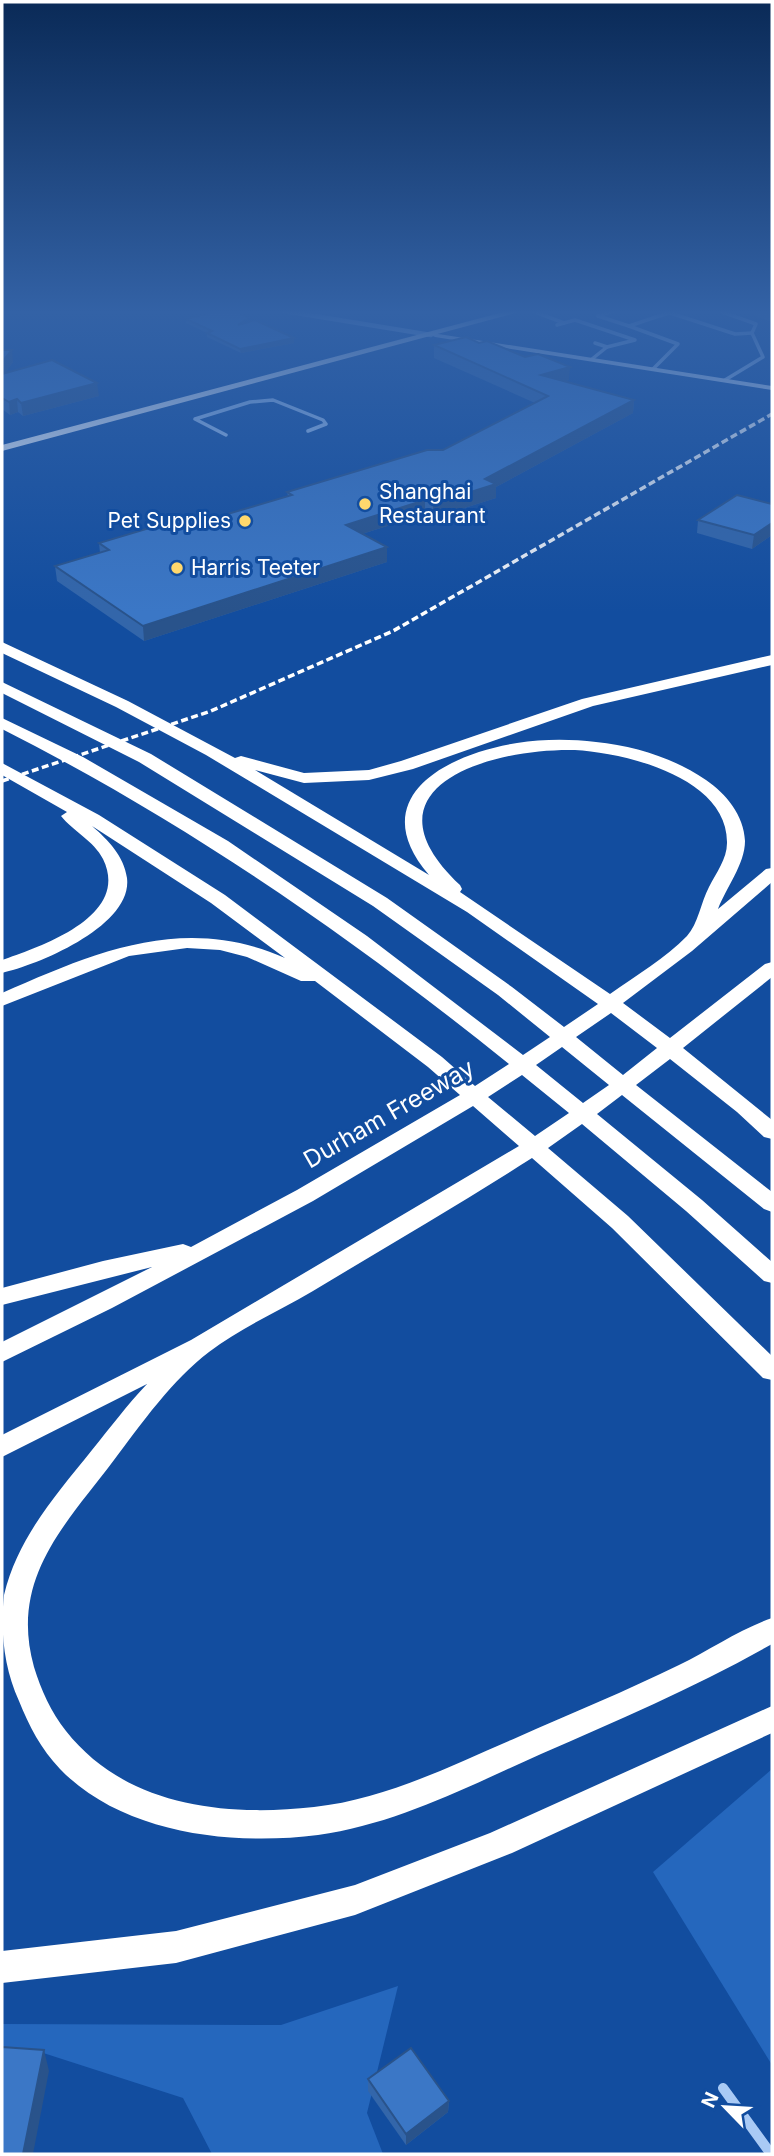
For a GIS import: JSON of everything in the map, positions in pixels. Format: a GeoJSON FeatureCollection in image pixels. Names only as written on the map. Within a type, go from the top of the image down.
{"type":"FeatureCollection","features":[{"type":"Feature","properties":{"kind":"highway"},"geometry":{"type":"LineString","coordinates":[[7,648],[212,751],[474,908],[631,1018],[772,1125]]}},
{"type":"Feature","properties":{"kind":"highway"},"geometry":{"type":"LineString","coordinates":[[212,751],[265,769],[304,778],[369,775],[407,765],[588,702],[772,660]]}},
{"type":"Feature","properties":{"kind":"highway"},"geometry":{"type":"LineString","coordinates":[[2,687],[145,758],[380,902],[505,991],[772,1204]]}},
{"type":"Feature","properties":{"kind":"highway"},"geometry":{"type":"LineString","coordinates":[[2,723],[96,771],[287,888],[448,1005],[648,1167],[772,1275]]}},
{"type":"Feature","properties":{"kind":"highway"},"geometry":{"type":"LineString","coordinates":[[474,908],[435,869],[417,842],[412,830],[413,816],[423,796],[449,771],[486,755],[510,749],[545,746],[598,747],[645,757],[675,769],[714,794],[724,806],[730,818],[736,844],[732,861],[695,940]]}},
{"type":"Feature","properties":{"kind":"highway"},"geometry":{"type":"LineString","coordinates":[[2,768],[93,819],[185,878],[355,1000],[435,1062],[620,1222],[772,1371]]}},
{"type":"Feature","properties":{"kind":"highway"},"geometry":{"type":"LineString","coordinates":[[2,967],[62,944],[83,932],[101,916],[118,888],[117,870],[99,842],[34,787]]}},
{"type":"Feature","properties":{"kind":"highway","name":"Durham Freeway"},"geometry":{"type":"LineString","coordinates":[[2,1353],[220,1242],[407,1138],[533,1060],[653,974],[772,873]]}},
{"type":"Feature","properties":{"kind":"highway"},"geometry":{"type":"LineString","coordinates":[[2,1000],[116,951],[185,943],[228,946],[253,953],[355,1000]]}},
{"type":"Feature","properties":{"kind":"highway"},"geometry":{"type":"LineString","coordinates":[[2,1447],[200,1346],[464,1191],[562,1128],[712,1017],[772,968]]}},
{"type":"Feature","properties":{"kind":"highway"},"geometry":{"type":"LineString","coordinates":[[746,1107],[772,1132]]}},
{"type":"Feature","properties":{"kind":"highway"},"geometry":{"type":"LineString","coordinates":[[2,1296],[220,1242]]}},
{"type":"Feature","properties":{"kind":"highway"},"geometry":{"type":"LineString","coordinates":[[200,1346],[127,1423],[60,1505],[32,1554],[22,1578],[13,1614],[13,1646],[36,1713],[47,1732],[76,1766],[116,1794],[155,1811],[201,1821],[265,1825],[318,1821],[367,1811],[425,1791],[612,1710],[772,1630]]}},
{"type":"Feature","properties":{"kind":"highway"},"geometry":{"type":"LineString","coordinates":[[2,1967],[176,1947],[268,1925],[355,1899],[501,1843],[772,1719]]}},
{"type":"Feature","properties":{"kind":"main road"},"geometry":{"type":"LineString","coordinates":[[2,448],[145,411]]}},
{"type":"Feature","properties":{"kind":"street"},"geometry":{"type":"LineString","coordinates":[[723,2088],[771,2154]]}},
{"type":"Feature","properties":{"kind":"lane"},"geometry":{"type":"LineString","coordinates":[[222,411],[195,419],[226,435]]}},
{"type":"Feature","properties":{"kind":"lane"},"geometry":{"type":"LineString","coordinates":[[300,411],[323,420],[326,424],[308,431]]}},
{"type":"Feature","properties":{"kind":"shaded area"},"geometry":{"type":"Polygon","coordinates":[[[772,1769],[772,2065],[653,1872],[772,1769]]]}},
{"type":"Feature","properties":{"kind":"shaded area"},"geometry":{"type":"Polygon","coordinates":[[[398,1986],[367,2113],[383,2154],[212,2154],[183,2098],[34,2050],[2,2052],[2,2024],[281,2025],[398,1986]]]}},
{"type":"Feature","properties":{"kind":"building"},"geometry":{"type":"Polygon","coordinates":[[[520,411],[614,411],[485,479],[496,484],[433,504],[425,500],[346,525],[387,547],[143,626],[55,566],[109,550],[99,543],[193,515],[204,521],[292,495],[287,492],[427,450],[443,450],[520,411]]]}},
{"type":"Feature","properties":{"kind":"building"},"geometry":{"type":"Polygon","coordinates":[[[737,495],[772,504],[772,523],[754,535],[698,520],[737,495]]]}},
{"type":"Feature","properties":{"kind":"building"},"geometry":{"type":"Polygon","coordinates":[[[2,2047],[44,2050],[23,2154],[2,2154],[2,2047]]]}},
{"type":"Feature","properties":{"kind":"building"},"geometry":{"type":"Polygon","coordinates":[[[411,2048],[449,2101],[406,2134],[368,2079],[411,2048]]]}},
{"type":"Feature","properties":{"kind":"railway"},"geometry":{"type":"LineString","coordinates":[[2,781],[211,711],[393,631],[772,414]]}},
{"type":"Feature","properties":{"kind":"place","name":"Shanghai Restaurant"},"geometry":{"type":"Point","coordinates":[365,504]}},
{"type":"Feature","properties":{"kind":"place","name":"Pet Supplies"},"geometry":{"type":"Point","coordinates":[245,521]}},
{"type":"Feature","properties":{"kind":"place","name":"Harris Teeter"},"geometry":{"type":"Point","coordinates":[177,568]}}]}
